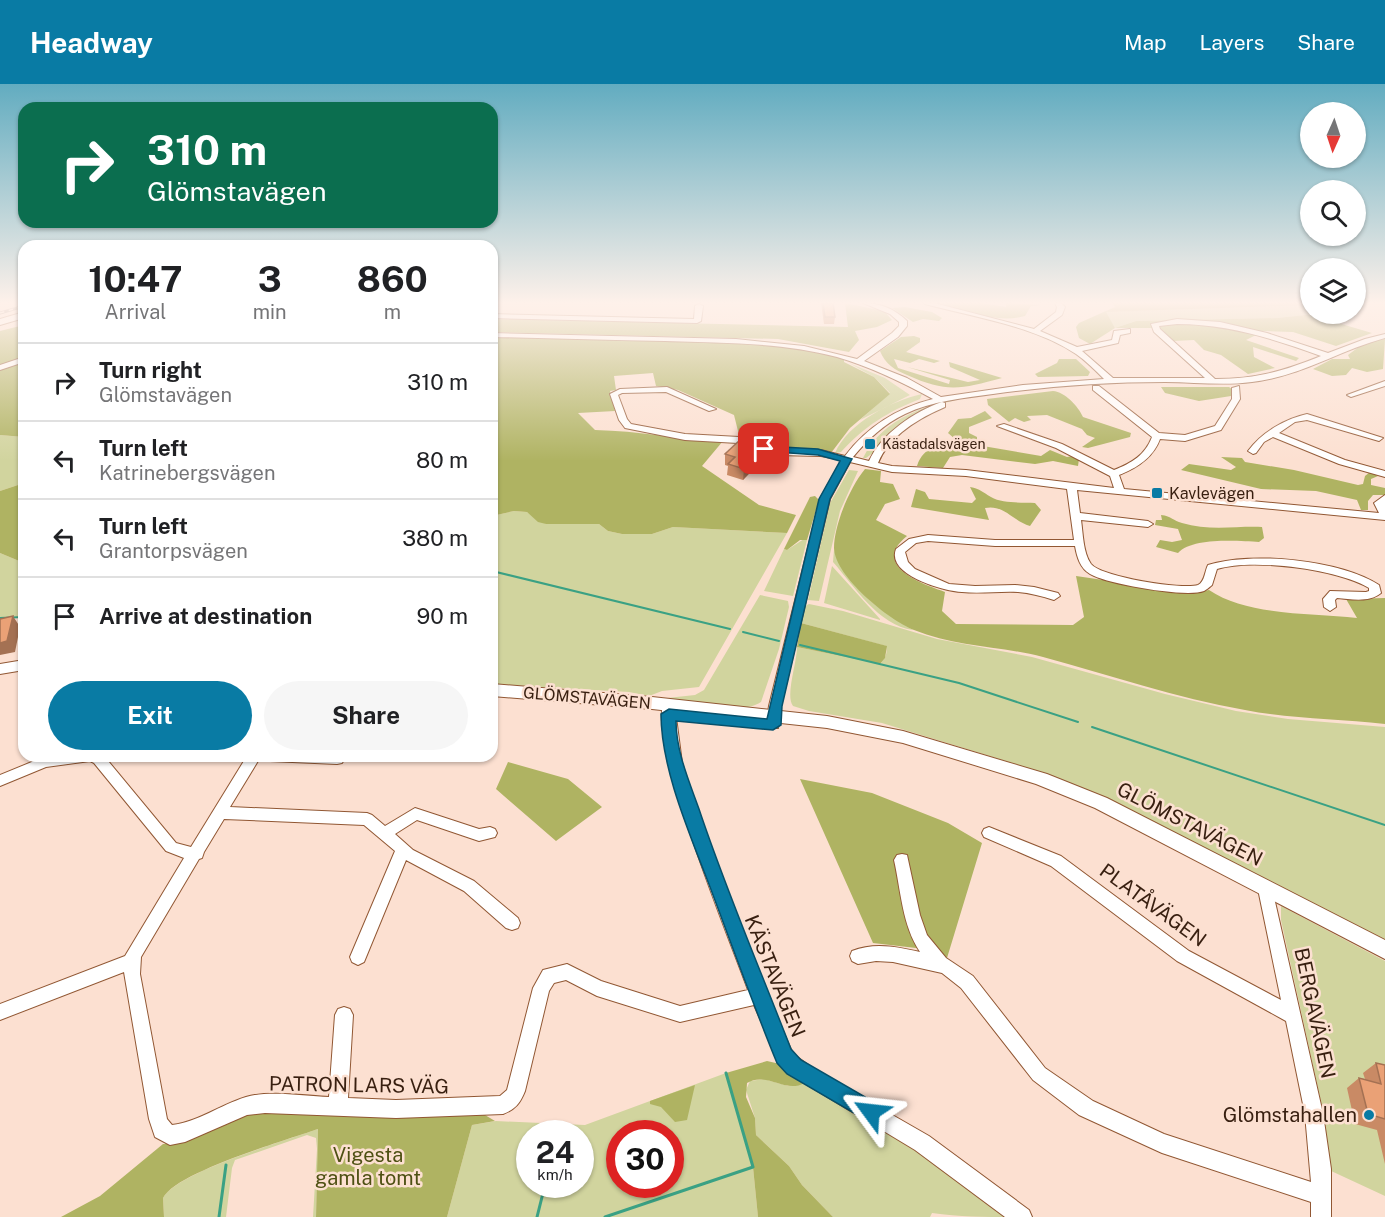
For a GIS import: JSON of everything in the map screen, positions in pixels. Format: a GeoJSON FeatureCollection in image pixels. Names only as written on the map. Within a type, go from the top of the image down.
{"type":"FeatureCollection","features":[{"type":"Feature","properties":{"kind":"main road"},"geometry":{"type":"LineString","coordinates":[[0,669],[18,666]]}},
{"type":"Feature","properties":{"kind":"main road","name":"GLÖMSTAVÄGEN"},"geometry":{"type":"LineString","coordinates":[[498,692],[774,721],[859,726],[966,756],[1041,779],[1092,799],[1385,950]]}},
{"type":"Feature","properties":{"kind":"street"},"geometry":{"type":"LineString","coordinates":[[841,356],[860,360],[892,373],[939,399]]}},
{"type":"Feature","properties":{"kind":"street"},"geometry":{"type":"LineString","coordinates":[[860,360],[866,356]]}},
{"type":"Feature","properties":{"kind":"street"},"geometry":{"type":"LineString","coordinates":[[1083,356],[1110,380]]}},
{"type":"Feature","properties":{"kind":"street"},"geometry":{"type":"LineString","coordinates":[[1186,356],[1213,381]]}},
{"type":"Feature","properties":{"kind":"street"},"geometry":{"type":"LineString","coordinates":[[774,721],[825,499],[846,459],[880,425],[909,408],[939,399],[1019,388],[1110,380],[1213,381],[1276,376],[1325,356]]}},
{"type":"Feature","properties":{"kind":"street"},"geometry":{"type":"LineString","coordinates":[[0,368],[18,361]]}},
{"type":"Feature","properties":{"kind":"street"},"geometry":{"type":"LineString","coordinates":[[1350,396],[1385,383]]}},
{"type":"Feature","properties":{"kind":"street"},"geometry":{"type":"LineString","coordinates":[[712,409],[667,388],[614,394],[623,420],[628,426],[685,437],[739,440],[771,451],[818,452],[872,465],[974,474],[1072,488],[1385,517],[1379,503],[1385,498]]}},
{"type":"Feature","properties":{"kind":"street"},"geometry":{"type":"LineString","coordinates":[[1096,388],[1157,436],[1185,438],[1218,428],[1236,399],[1236,388]]}},
{"type":"Feature","properties":{"kind":"street"},"geometry":{"type":"LineString","coordinates":[[872,465],[877,451],[909,423],[937,407],[955,401]]}},
{"type":"Feature","properties":{"kind":"street"},"geometry":{"type":"LineString","coordinates":[[1253,451],[1264,438],[1292,420],[1307,417],[1379,438]]}},
{"type":"Feature","properties":{"kind":"street"},"geometry":{"type":"LineString","coordinates":[[1000,426],[1059,446],[1114,474],[1120,492]]}},
{"type":"Feature","properties":{"kind":"street"},"geometry":{"type":"LineString","coordinates":[[1273,434],[1342,462],[1385,474]]}},
{"type":"Feature","properties":{"kind":"street"},"geometry":{"type":"LineString","coordinates":[[1114,474],[1143,459],[1157,436]]}},
{"type":"Feature","properties":{"kind":"street"},"geometry":{"type":"LineString","coordinates":[[1072,488],[1080,543],[1086,565],[1097,575],[1120,580],[1201,588],[1208,583],[1212,567],[1240,560],[1325,569],[1364,580],[1375,587],[1375,593],[1370,596],[1331,595],[1330,607]]}},
{"type":"Feature","properties":{"kind":"street"},"geometry":{"type":"LineString","coordinates":[[1076,516],[1148,524]]}},
{"type":"Feature","properties":{"kind":"street"},"geometry":{"type":"LineString","coordinates":[[1054,596],[1031,590],[969,591],[944,587],[905,567],[900,559],[900,551],[913,541],[928,538],[995,543],[1080,543]]}},
{"type":"Feature","properties":{"kind":"street","name":"KÄSTAVÄGEN"},"geometry":{"type":"LineString","coordinates":[[669,710],[675,763],[691,813],[759,996],[790,1064],[922,1143],[1022,1217]]}},
{"type":"Feature","properties":{"kind":"street"},"geometry":{"type":"LineString","coordinates":[[0,781],[44,762]]}},
{"type":"Feature","properties":{"kind":"street"},"geometry":{"type":"LineString","coordinates":[[101,762],[171,847],[197,854]]}},
{"type":"Feature","properties":{"kind":"street"},"geometry":{"type":"LineString","coordinates":[[0,1012],[132,961],[136,950],[222,813],[251,762]]}},
{"type":"Feature","properties":{"kind":"street"},"geometry":{"type":"LineString","coordinates":[[222,813],[359,817],[373,822],[403,849],[457,878],[512,923]]}},
{"type":"Feature","properties":{"kind":"street"},"geometry":{"type":"LineString","coordinates":[[386,833],[415,814],[479,835],[490,833]]}},
{"type":"Feature","properties":{"kind":"street","name":"PLATÅVÄGEN"},"geometry":{"type":"LineString","coordinates":[[989,833],[1056,861],[1183,956],[1291,1015]]}},
{"type":"Feature","properties":{"kind":"street"},"geometry":{"type":"LineString","coordinates":[[358,957],[403,849]]}},
{"type":"Feature","properties":{"kind":"street"},"geometry":{"type":"LineString","coordinates":[[902,860],[914,928],[925,948],[941,964]]}},
{"type":"Feature","properties":{"kind":"street","name":"BERGAVÄGEN"},"geometry":{"type":"LineString","coordinates":[[1266,890],[1314,1114],[1322,1196],[1321,1217]]}},
{"type":"Feature","properties":{"kind":"street"},"geometry":{"type":"LineString","coordinates":[[858,956],[886,953],[941,964],[956,971],[1039,1074],[1086,1108],[1126,1128],[1192,1154],[1322,1196]]}},
{"type":"Feature","properties":{"kind":"street","name":"PATRON LARS VÄG"},"geometry":{"type":"LineString","coordinates":[[132,961],[158,1119],[164,1132],[180,1135],[224,1114],[255,1105],[491,1108],[507,1103],[516,1091],[541,988],[549,976],[556,973],[567,972],[597,988],[676,1014],[759,996]]}},
{"type":"Feature","properties":{"kind":"street"},"geometry":{"type":"LineString","coordinates":[[338,1106],[344,1015]]}},
{"type":"Feature","properties":{"kind":"green space"},"geometry":{"type":"Polygon","coordinates":[[[0,356],[18,356],[18,436],[0,435],[0,356]]]}},
{"type":"Feature","properties":{"kind":"green space"},"geometry":{"type":"Polygon","coordinates":[[[498,356],[834,356],[844,358],[844,362],[874,377],[890,394],[850,428],[831,453],[782,450],[740,439],[734,415],[678,390],[656,386],[653,373],[614,376],[616,390],[610,391],[615,411],[578,413],[595,430],[723,441],[702,466],[759,505],[796,515],[787,533],[673,527],[652,534],[622,534],[608,531],[599,524],[546,524],[538,522],[527,512],[514,511],[498,515],[498,356]]]}},
{"type":"Feature","properties":{"kind":"green space"},"geometry":{"type":"Polygon","coordinates":[[[882,356],[921,356],[940,361],[934,363],[919,359],[910,363],[894,359],[898,368],[949,384],[950,380],[907,367],[968,382],[980,380],[950,367],[949,362],[1002,378],[964,387],[933,385],[895,369],[882,356]]]}},
{"type":"Feature","properties":{"kind":"green space"},"geometry":{"type":"Polygon","coordinates":[[[1222,356],[1254,356],[1275,368],[1248,374],[1222,356]]]}},
{"type":"Feature","properties":{"kind":"green space"},"geometry":{"type":"Polygon","coordinates":[[[1280,356],[1293,356],[1299,358],[1296,361],[1280,356]]]}},
{"type":"Feature","properties":{"kind":"green space"},"geometry":{"type":"Polygon","coordinates":[[[1348,356],[1384,356],[1383,369],[1367,372],[1352,368],[1346,375],[1332,376],[1313,369],[1332,359],[1350,359],[1348,356]]]}},
{"type":"Feature","properties":{"kind":"green space"},"geometry":{"type":"Polygon","coordinates":[[[1059,359],[1076,359],[1090,372],[1088,376],[1038,377],[1035,374],[1057,363],[1059,359]]]}},
{"type":"Feature","properties":{"kind":"green space"},"geometry":{"type":"Polygon","coordinates":[[[849,363],[885,378],[910,395],[860,420],[890,393],[874,377],[849,363]]]}},
{"type":"Feature","properties":{"kind":"green space"},"geometry":{"type":"Polygon","coordinates":[[[1161,387],[1229,387],[1232,389],[1231,396],[1199,401],[1165,393],[1161,387]]]}},
{"type":"Feature","properties":{"kind":"green space"},"geometry":{"type":"Polygon","coordinates":[[[1053,391],[1071,400],[1083,417],[1131,433],[1130,437],[1088,448],[1082,447],[1095,438],[1087,435],[1082,429],[1047,415],[1027,416],[1031,420],[1024,422],[1015,418],[1009,422],[988,405],[987,399],[1053,391]]]}},
{"type":"Feature","properties":{"kind":"green space"},"geometry":{"type":"Polygon","coordinates":[[[922,394],[920,399],[877,421],[841,452],[835,453],[841,442],[860,423],[884,408],[922,394]]]}},
{"type":"Feature","properties":{"kind":"green space"},"geometry":{"type":"Polygon","coordinates":[[[971,396],[937,405],[863,458],[882,432],[895,422],[923,408],[971,396]]]}},
{"type":"Feature","properties":{"kind":"green space"},"geometry":{"type":"Polygon","coordinates":[[[985,411],[992,418],[969,427],[969,433],[977,437],[977,445],[1041,456],[1050,450],[1079,459],[1078,466],[1053,461],[1035,464],[962,455],[950,457],[943,468],[917,466],[924,454],[932,448],[955,439],[948,433],[958,419],[971,418],[985,411]]]}},
{"type":"Feature","properties":{"kind":"green space"},"geometry":{"type":"Polygon","coordinates":[[[0,435],[18,436],[18,485],[0,491],[0,435]]]}},
{"type":"Feature","properties":{"kind":"green space"},"geometry":{"type":"Polygon","coordinates":[[[1221,457],[1242,458],[1245,462],[1294,470],[1358,485],[1363,484],[1365,476],[1370,472],[1378,476],[1371,479],[1371,485],[1385,488],[1385,495],[1373,495],[1368,501],[1368,510],[1361,510],[1357,500],[1316,491],[1261,489],[1181,470],[1189,464],[1231,470],[1236,467],[1221,457]]]}},
{"type":"Feature","properties":{"kind":"green space"},"geometry":{"type":"Polygon","coordinates":[[[865,469],[881,471],[880,482],[893,484],[900,499],[885,504],[876,520],[907,536],[897,546],[894,556],[896,564],[912,578],[945,592],[942,611],[956,624],[1073,625],[1084,617],[1076,576],[1192,593],[1209,590],[1242,605],[1300,614],[1357,618],[1346,599],[1385,598],[1385,724],[1262,713],[1219,705],[1027,653],[930,636],[903,625],[878,607],[853,584],[843,572],[834,548],[837,528],[844,507],[865,469]]]}},
{"type":"Feature","properties":{"kind":"green space"},"geometry":{"type":"Polygon","coordinates":[[[849,470],[858,471],[840,511],[819,601],[808,600],[830,503],[849,470]]]}},
{"type":"Feature","properties":{"kind":"green space"},"geometry":{"type":"Polygon","coordinates":[[[18,485],[18,560],[0,553],[0,491],[18,485]]]}},
{"type":"Feature","properties":{"kind":"green space"},"geometry":{"type":"Polygon","coordinates":[[[970,487],[1001,501],[1035,503],[1041,510],[1030,526],[992,507],[985,508],[989,520],[911,507],[916,489],[925,492],[929,499],[972,503],[976,499],[970,487]]]}},
{"type":"Feature","properties":{"kind":"green space"},"geometry":{"type":"Polygon","coordinates":[[[815,496],[819,500],[807,540],[800,540],[787,550],[784,549],[810,497],[815,496]]]}},
{"type":"Feature","properties":{"kind":"green space"},"geometry":{"type":"Polygon","coordinates":[[[514,511],[527,512],[546,524],[599,524],[608,531],[622,534],[652,534],[673,527],[787,533],[699,687],[662,691],[649,696],[629,692],[498,684],[498,515],[514,511]]]}},
{"type":"Feature","properties":{"kind":"green space"},"geometry":{"type":"Polygon","coordinates":[[[1161,515],[1202,527],[1262,527],[1264,538],[1259,542],[1205,542],[1194,544],[1178,553],[1156,547],[1160,540],[1172,542],[1182,540],[1178,529],[1155,525],[1156,520],[1162,520],[1161,515]]]}},
{"type":"Feature","properties":{"kind":"green space"},"geometry":{"type":"Polygon","coordinates":[[[804,539],[807,540],[793,596],[764,591],[784,549],[787,550],[804,539]]]}},
{"type":"Feature","properties":{"kind":"green space"},"geometry":{"type":"Polygon","coordinates":[[[834,550],[848,577],[866,597],[887,614],[913,630],[889,621],[868,604],[833,562],[834,550]]]}},
{"type":"Feature","properties":{"kind":"green space"},"geometry":{"type":"Polygon","coordinates":[[[0,553],[18,560],[18,618],[0,618],[0,553]]]}},
{"type":"Feature","properties":{"kind":"green space"},"geometry":{"type":"Polygon","coordinates":[[[832,566],[880,619],[880,620],[824,603],[832,566]]]}},
{"type":"Feature","properties":{"kind":"green space"},"geometry":{"type":"Polygon","coordinates":[[[760,595],[788,601],[789,607],[779,649],[761,702],[752,706],[726,708],[658,699],[695,695],[704,690],[760,595]]]}},
{"type":"Feature","properties":{"kind":"green space"},"geometry":{"type":"Polygon","coordinates":[[[809,604],[843,611],[937,639],[1032,657],[1236,711],[1288,719],[1385,727],[1385,943],[1153,821],[1089,791],[1012,763],[882,723],[809,711],[793,706],[790,695],[797,647],[880,664],[886,653],[886,646],[801,623],[805,606],[809,604]]]}},
{"type":"Feature","properties":{"kind":"green space"},"geometry":{"type":"Polygon","coordinates":[[[801,623],[887,646],[885,658],[880,664],[797,647],[801,623]]]}},
{"type":"Feature","properties":{"kind":"green space"},"geometry":{"type":"Polygon","coordinates":[[[508,762],[568,779],[602,807],[556,841],[496,789],[508,762]]]}},
{"type":"Feature","properties":{"kind":"green space"},"geometry":{"type":"Polygon","coordinates":[[[800,779],[872,793],[948,823],[982,843],[947,958],[916,948],[873,943],[800,779]]]}},
{"type":"Feature","properties":{"kind":"green space"},"geometry":{"type":"Polygon","coordinates":[[[1281,906],[1385,961],[1385,1196],[1329,1170],[1324,1116],[1281,920],[1281,906]]]}},
{"type":"Feature","properties":{"kind":"green space"},"geometry":{"type":"Polygon","coordinates":[[[767,1061],[780,1064],[804,1080],[804,1083],[790,1086],[761,1079],[747,1083],[746,1097],[755,1118],[756,1135],[789,1166],[802,1185],[833,1217],[758,1217],[753,1167],[726,1073],[767,1061]]]}},
{"type":"Feature","properties":{"kind":"green space"},"geometry":{"type":"Polygon","coordinates":[[[726,1073],[753,1167],[758,1217],[447,1217],[472,1125],[496,1121],[516,1122],[516,1198],[594,1198],[594,1122],[726,1073]]]}},
{"type":"Feature","properties":{"kind":"green space"},"geometry":{"type":"Polygon","coordinates":[[[764,1079],[788,1086],[804,1080],[909,1143],[1012,1217],[932,1213],[930,1217],[833,1217],[802,1185],[789,1166],[756,1135],[755,1118],[746,1090],[750,1081],[764,1079]]]}},
{"type":"Feature","properties":{"kind":"green space"},"geometry":{"type":"Polygon","coordinates":[[[695,1085],[687,1120],[673,1120],[661,1107],[650,1104],[650,1101],[695,1085]]]}},
{"type":"Feature","properties":{"kind":"green space","name":"Vigesta gamla tomt"},"geometry":{"type":"Polygon","coordinates":[[[251,1112],[400,1117],[485,1115],[495,1121],[472,1125],[447,1217],[316,1217],[318,1129],[234,1158],[188,1178],[172,1188],[163,1198],[164,1217],[61,1217],[100,1196],[163,1144],[175,1144],[251,1112]]]}},
{"type":"Feature","properties":{"kind":"green space"},"geometry":{"type":"Polygon","coordinates":[[[318,1129],[316,1217],[313,1217],[316,1138],[307,1135],[235,1160],[226,1217],[164,1217],[163,1198],[172,1188],[188,1178],[234,1158],[318,1129]]]}},
{"type":"Feature","properties":{"kind":"building"},"geometry":{"type":"Polygon","coordinates":[[[741,439],[766,446],[744,469],[728,464],[735,457],[725,454],[741,439]]]}},
{"type":"Feature","properties":{"kind":"building"},"geometry":{"type":"Polygon","coordinates":[[[13,616],[7,641],[0,643],[0,619],[13,616]]]}},
{"type":"Feature","properties":{"kind":"building"},"geometry":{"type":"Polygon","coordinates":[[[1376,1063],[1385,1065],[1385,1119],[1368,1114],[1359,1078],[1381,1084],[1376,1063]]]}},
{"type":"Feature","properties":{"kind":"waterway"},"geometry":{"type":"LineString","coordinates":[[498,572],[730,629]]}},
{"type":"Feature","properties":{"kind":"waterway"},"geometry":{"type":"LineString","coordinates":[[0,618],[18,617]]}},
{"type":"Feature","properties":{"kind":"waterway"},"geometry":{"type":"LineString","coordinates":[[743,632],[779,641]]}},
{"type":"Feature","properties":{"kind":"waterway"},"geometry":{"type":"LineString","coordinates":[[800,645],[959,683],[1078,722]]}},
{"type":"Feature","properties":{"kind":"waterway"},"geometry":{"type":"LineString","coordinates":[[1092,727],[1385,825]]}},
{"type":"Feature","properties":{"kind":"waterway"},"geometry":{"type":"LineString","coordinates":[[605,1217],[753,1167],[726,1073]]}},
{"type":"Feature","properties":{"kind":"waterway"},"geometry":{"type":"LineString","coordinates":[[219,1217],[226,1165]]}},
{"type":"Feature","properties":{"kind":"waterway"},"geometry":{"type":"LineString","coordinates":[[537,1217],[542,1198]]}},
{"type":"Feature","properties":{"kind":"place","name":"Kästadalsvägen"},"geometry":{"type":"Point","coordinates":[870,444]}},
{"type":"Feature","properties":{"kind":"place","name":"Kavlevägen"},"geometry":{"type":"Point","coordinates":[1157,493]}},
{"type":"Feature","properties":{"kind":"place","name":"Glömstahallen"},"geometry":{"type":"Point","coordinates":[1369,1115]}},
{"type":"Feature","properties":{"kind":"route"},"geometry":{"type":"LineString","coordinates":[[764,449],[784,452],[818,452],[846,459],[825,499],[775,706],[773,725],[669,714],[669,727],[675,763],[691,813],[759,996],[784,1055],[794,1067],[871,1112]]}}]}
